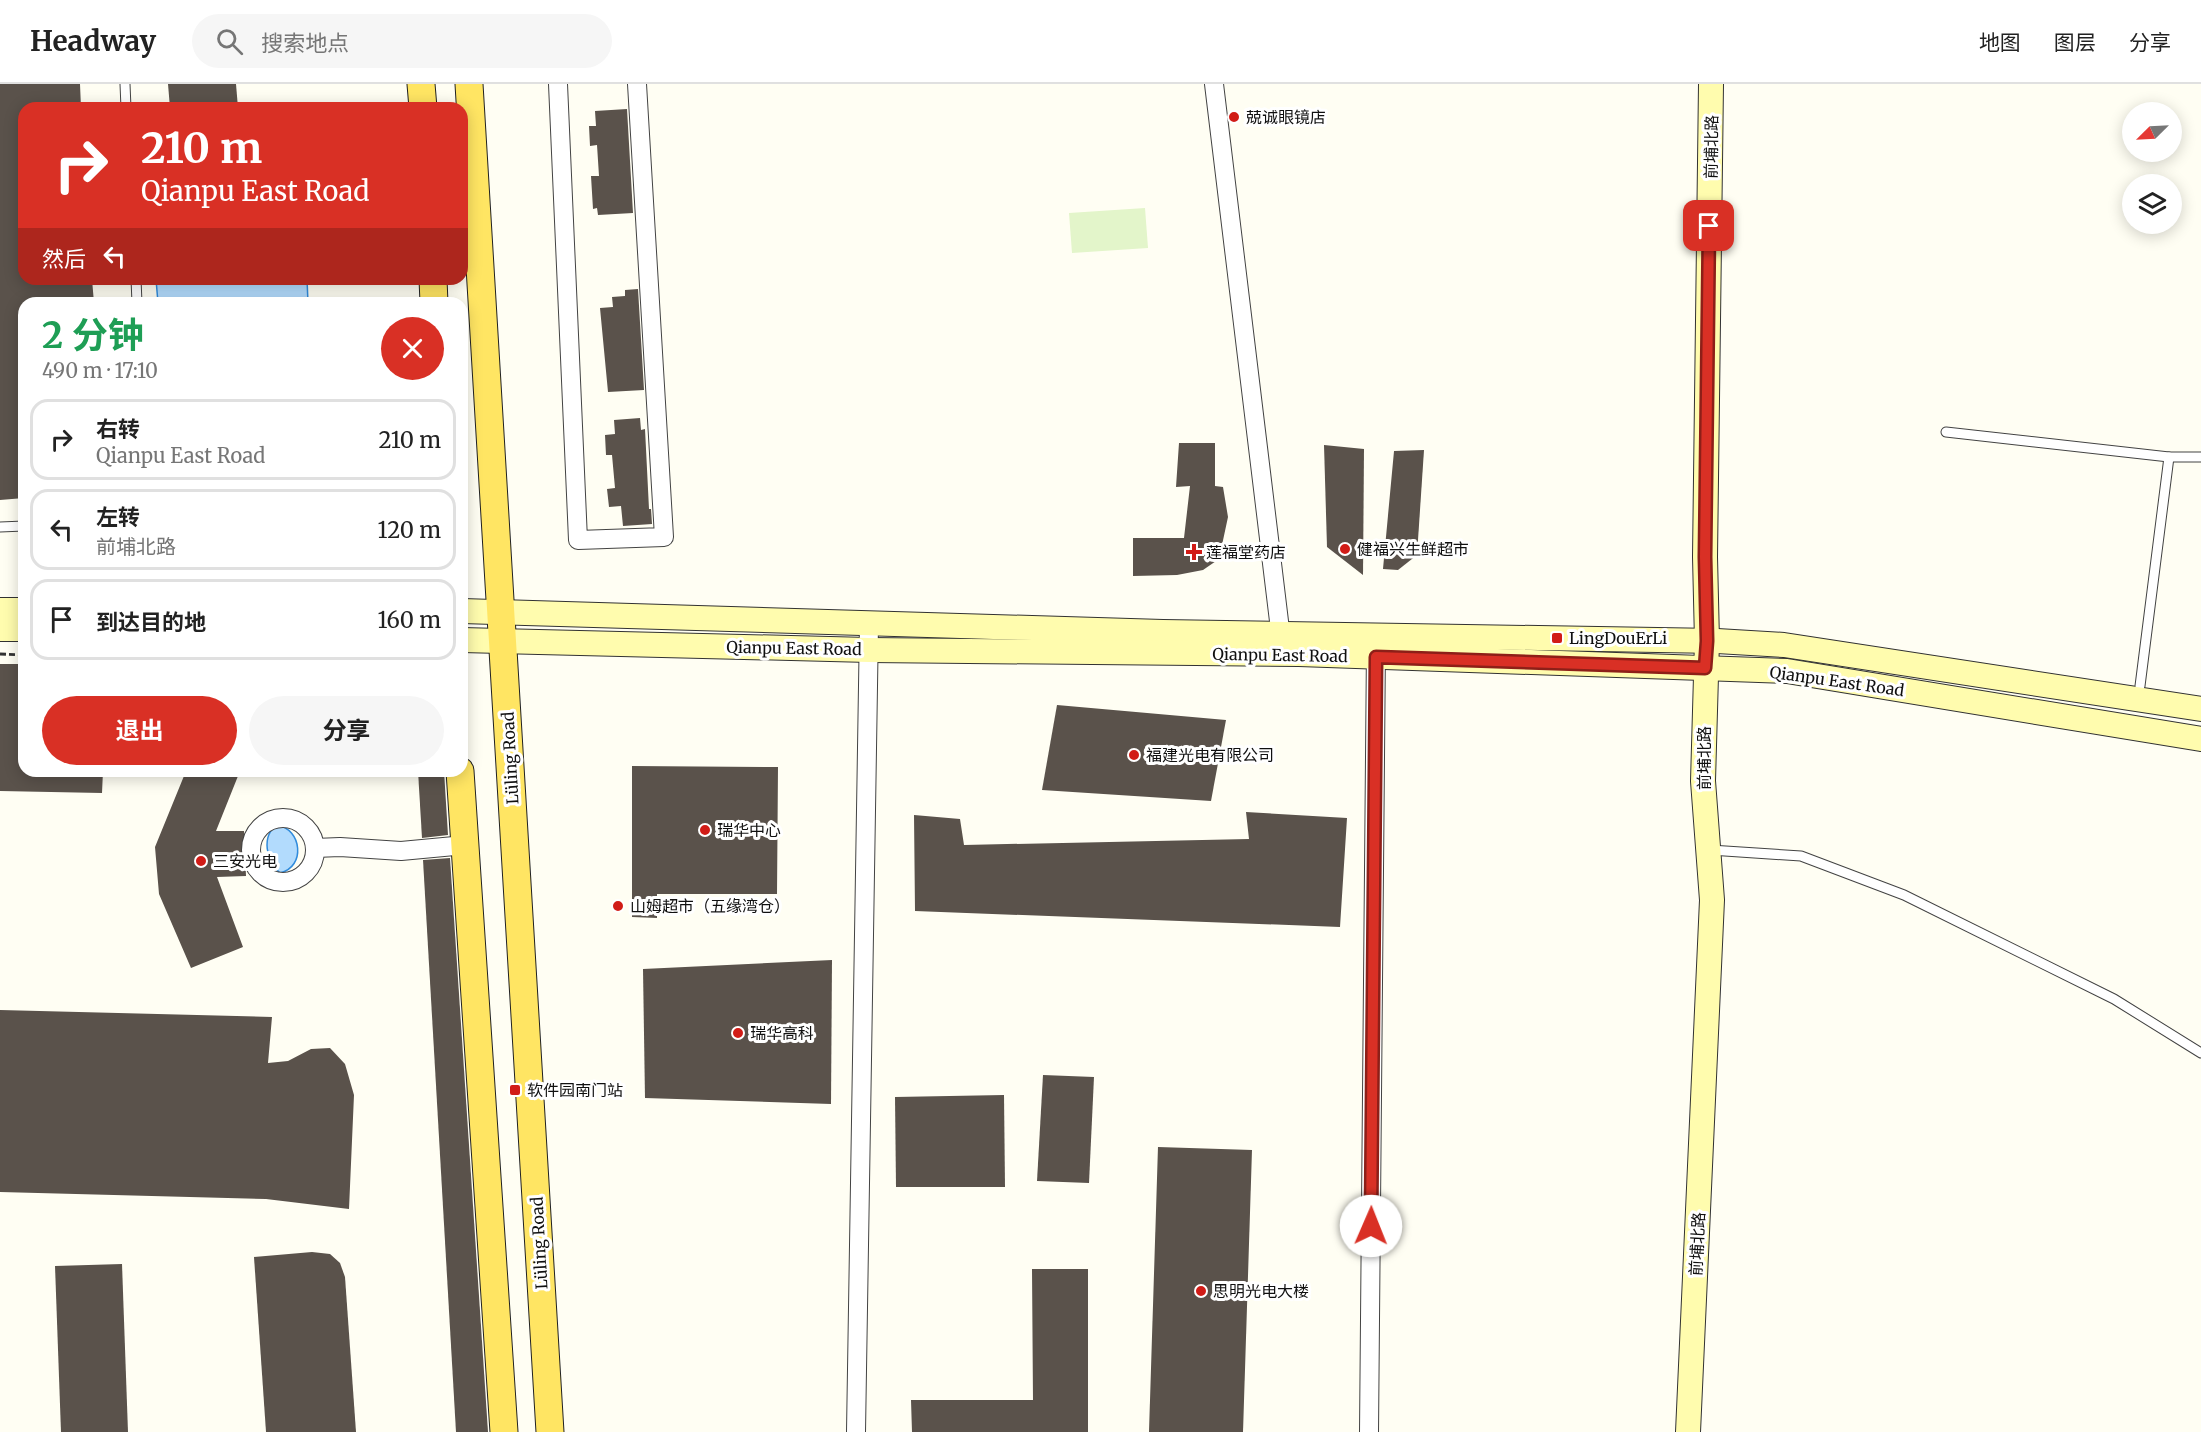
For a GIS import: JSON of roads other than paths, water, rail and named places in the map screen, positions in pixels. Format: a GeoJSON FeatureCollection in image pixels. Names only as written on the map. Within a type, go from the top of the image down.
{"type":"FeatureCollection","features":[{"type":"Feature","properties":{"kind":"main road"},"geometry":{"type":"LineString","coordinates":[[421,84],[422,102]]}},
{"type":"Feature","properties":{"kind":"main road","name":"Lüling Road"},"geometry":{"type":"LineString","coordinates":[[469,84],[550,1432]]}},
{"type":"Feature","properties":{"kind":"main road","name":"前埔北路"},"geometry":{"type":"LineString","coordinates":[[1688,1432],[1712,900],[1703,781],[1707,641],[1705,557],[1711,84]]}},
{"type":"Feature","properties":{"kind":"main road"},"geometry":{"type":"LineString","coordinates":[[0,610],[18,610]]}},
{"type":"Feature","properties":{"kind":"main road","name":"Qianpu East Road"},"geometry":{"type":"LineString","coordinates":[[468,611],[869,624],[1282,644],[1376,646],[1707,641],[1784,645],[2201,709]]}},
{"type":"Feature","properties":{"kind":"main road"},"geometry":{"type":"LineString","coordinates":[[0,629],[18,629]]}},
{"type":"Feature","properties":{"kind":"main road","name":"Qianpu East Road"},"geometry":{"type":"LineString","coordinates":[[468,640],[869,650],[1282,644]]}},
{"type":"Feature","properties":{"kind":"main road","name":"Qianpu East Road"},"geometry":{"type":"LineString","coordinates":[[1376,646],[1705,668],[1786,671],[2201,739]]}},
{"type":"Feature","properties":{"kind":"main road"},"geometry":{"type":"LineString","coordinates":[[460,777],[504,1432]]}},
{"type":"Feature","properties":{"kind":"street"},"geometry":{"type":"LineString","coordinates":[[558,84],[578,540],[664,537],[636,84]]}},
{"type":"Feature","properties":{"kind":"street"},"geometry":{"type":"LineString","coordinates":[[1214,84],[1282,644]]}},
{"type":"Feature","properties":{"kind":"street"},"geometry":{"type":"LineString","coordinates":[[856,1432],[869,624]]}},
{"type":"Feature","properties":{"kind":"street"},"geometry":{"type":"LineString","coordinates":[[1370,1432],[1376,646]]}},
{"type":"Feature","properties":{"kind":"street"},"geometry":{"type":"LineString","coordinates":[[315,848],[340,847],[401,851],[465,845]]}},
{"type":"Feature","properties":{"kind":"lane"},"geometry":{"type":"LineString","coordinates":[[125,84],[126,102]]}},
{"type":"Feature","properties":{"kind":"lane"},"geometry":{"type":"LineString","coordinates":[[1946,432],[2169,457],[2201,457]]}},
{"type":"Feature","properties":{"kind":"lane"},"geometry":{"type":"LineString","coordinates":[[2140,686],[2169,457]]}},
{"type":"Feature","properties":{"kind":"lane"},"geometry":{"type":"LineString","coordinates":[[0,527],[18,526]]}},
{"type":"Feature","properties":{"kind":"lane"},"geometry":{"type":"LineString","coordinates":[[1708,849],[1801,856],[1904,895],[2114,999],[2201,1053]]}},
{"type":"Feature","properties":{"kind":"water"},"geometry":{"type":"Polygon","coordinates":[[[156,285],[307,285],[308,297],[158,297],[156,285]]]}},
{"type":"Feature","properties":{"kind":"water"},"geometry":{"type":"Polygon","coordinates":[[[277,825],[292,833],[298,848],[294,864],[280,873],[271,862],[267,849],[269,835],[277,825]]]}},
{"type":"Feature","properties":{"kind":"place","name":"兢诚眼镜店"},"geometry":{"type":"Point","coordinates":[1234,117]}},
{"type":"Feature","properties":{"kind":"place","name":"健福兴生鲜超市"},"geometry":{"type":"Point","coordinates":[1345,549]}},
{"type":"Feature","properties":{"kind":"place","name":"莲福堂药店"},"geometry":{"type":"Point","coordinates":[1194,552]}},
{"type":"Feature","properties":{"kind":"place","name":"LingDouErLi"},"geometry":{"type":"Point","coordinates":[1557,638]}},
{"type":"Feature","properties":{"kind":"place","name":"福建光电有限公司"},"geometry":{"type":"Point","coordinates":[1134,755]}},
{"type":"Feature","properties":{"kind":"place","name":"瑞华中心"},"geometry":{"type":"Point","coordinates":[705,830]}},
{"type":"Feature","properties":{"kind":"place","name":"三安光电"},"geometry":{"type":"Point","coordinates":[201,861]}},
{"type":"Feature","properties":{"kind":"place","name":"山姆超市（五缘湾仓）"},"geometry":{"type":"Point","coordinates":[618,906]}},
{"type":"Feature","properties":{"kind":"place","name":"瑞华高科"},"geometry":{"type":"Point","coordinates":[738,1033]}},
{"type":"Feature","properties":{"kind":"place","name":"软件园南门站"},"geometry":{"type":"Point","coordinates":[515,1090]}},
{"type":"Feature","properties":{"kind":"place","name":"思明光电大楼"},"geometry":{"type":"Point","coordinates":[1201,1291]}}]}
